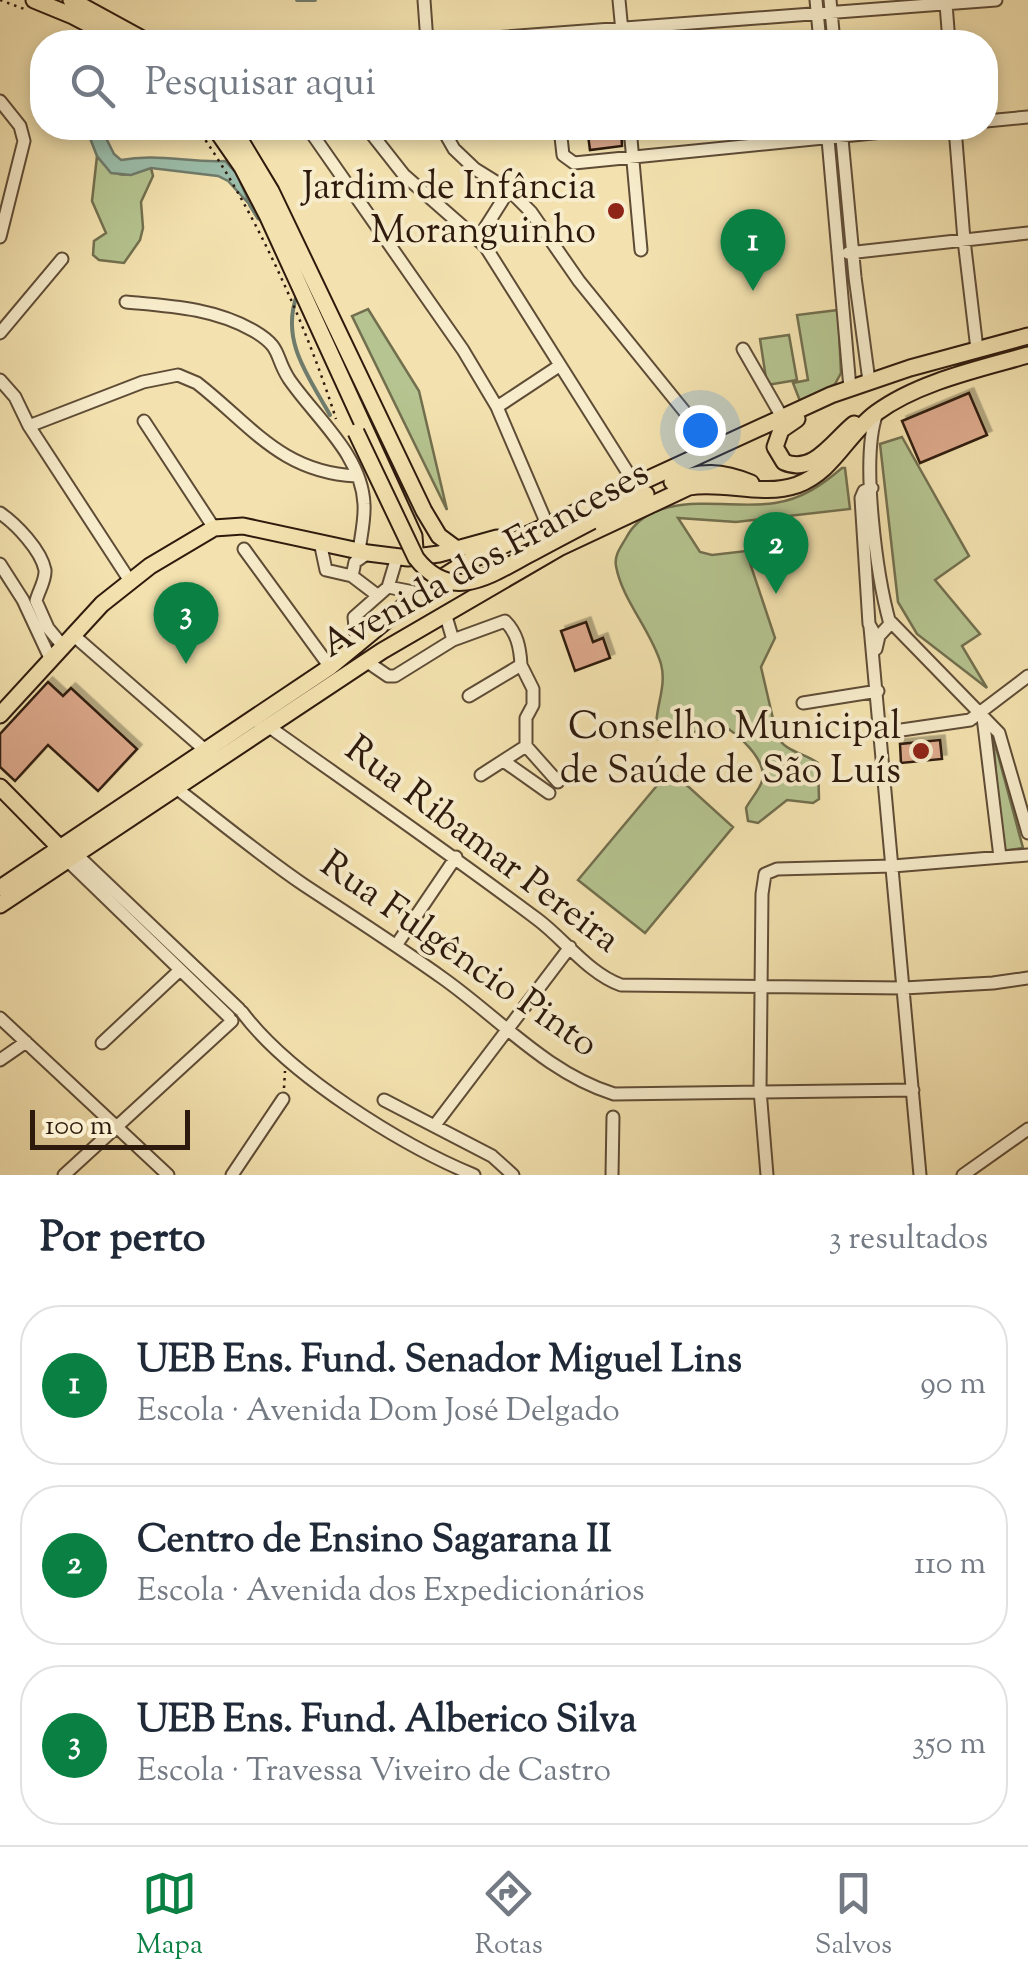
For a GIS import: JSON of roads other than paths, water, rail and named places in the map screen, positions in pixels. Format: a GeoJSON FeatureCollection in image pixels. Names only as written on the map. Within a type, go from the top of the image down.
{"type":"FeatureCollection","features":[{"type":"Feature","properties":{"kind":"main road"},"geometry":{"type":"LineString","coordinates":[[34,0],[100,30]]}},
{"type":"Feature","properties":{"kind":"main road"},"geometry":{"type":"LineString","coordinates":[[71,0],[128,30]]}},
{"type":"Feature","properties":{"kind":"main road"},"geometry":{"type":"LineString","coordinates":[[222,140],[253,188],[432,526],[458,550]]}},
{"type":"Feature","properties":{"kind":"main road"},"geometry":{"type":"LineString","coordinates":[[240,140],[271,191],[414,536],[415,549],[403,558]]}},
{"type":"Feature","properties":{"kind":"main road","name":"Avenida dos Franceses"},"geometry":{"type":"LineString","coordinates":[[0,888],[71,853],[268,726],[362,654],[419,594],[463,564],[850,388],[1028,336]]}},
{"type":"Feature","properties":{"kind":"main road","name":"Avenida dos Franceses"},"geometry":{"type":"LineString","coordinates":[[0,905],[205,750],[330,668],[581,546],[689,486],[779,489],[801,483],[820,472],[876,413],[940,383],[1028,355]]}},
{"type":"Feature","properties":{"kind":"main road"},"geometry":{"type":"LineString","coordinates":[[340,357],[356,432],[416,558],[438,578],[464,582],[490,576],[592,521],[676,480],[701,473],[723,473],[779,489]]}},
{"type":"Feature","properties":{"kind":"main road"},"geometry":{"type":"LineString","coordinates":[[903,398],[855,424],[810,462],[790,465],[776,452],[777,436],[792,422],[910,368]]}},
{"type":"Feature","properties":{"kind":"main road"},"geometry":{"type":"LineString","coordinates":[[0,715],[61,645],[130,580],[214,528],[243,526],[403,558],[458,550],[547,524]]}},
{"type":"Feature","properties":{"kind":"main road"},"geometry":{"type":"LineString","coordinates":[[0,787],[71,853]]}},
{"type":"Feature","properties":{"kind":"street"},"geometry":{"type":"LineString","coordinates":[[424,0],[426,30]]}},
{"type":"Feature","properties":{"kind":"street"},"geometry":{"type":"LineString","coordinates":[[619,0],[622,30]]}},
{"type":"Feature","properties":{"kind":"street"},"geometry":{"type":"LineString","coordinates":[[664,30],[824,7],[996,0]]}},
{"type":"Feature","properties":{"kind":"street"},"geometry":{"type":"LineString","coordinates":[[946,4],[948,30]]}},
{"type":"Feature","properties":{"kind":"street"},"geometry":{"type":"LineString","coordinates":[[0,101],[20,126],[24,141],[0,237]]}},
{"type":"Feature","properties":{"kind":"street"},"geometry":{"type":"LineString","coordinates":[[998,120],[1028,117]]}},
{"type":"Feature","properties":{"kind":"street"},"geometry":{"type":"LineString","coordinates":[[316,140],[463,350],[498,407],[547,524]]}},
{"type":"Feature","properties":{"kind":"street"},"geometry":{"type":"LineString","coordinates":[[376,140],[404,175],[478,239],[635,484]]}},
{"type":"Feature","properties":{"kind":"street"},"geometry":{"type":"LineString","coordinates":[[451,140],[465,159],[509,190],[531,212],[579,281],[714,448]]}},
{"type":"Feature","properties":{"kind":"street"},"geometry":{"type":"LineString","coordinates":[[561,140],[566,159],[574,163],[768,140]]}},
{"type":"Feature","properties":{"kind":"street"},"geometry":{"type":"LineString","coordinates":[[631,140],[641,250]]}},
{"type":"Feature","properties":{"kind":"street"},"geometry":{"type":"LineString","coordinates":[[835,140],[838,254],[850,388]]}},
{"type":"Feature","properties":{"kind":"street"},"geometry":{"type":"LineString","coordinates":[[836,140],[869,381]]}},
{"type":"Feature","properties":{"kind":"street"},"geometry":{"type":"LineString","coordinates":[[957,140],[977,349]]}},
{"type":"Feature","properties":{"kind":"street"},"geometry":{"type":"LineString","coordinates":[[478,239],[509,190]]}},
{"type":"Feature","properties":{"kind":"street"},"geometry":{"type":"LineString","coordinates":[[838,254],[1028,233]]}},
{"type":"Feature","properties":{"kind":"street"},"geometry":{"type":"LineString","coordinates":[[0,332],[62,259]]}},
{"type":"Feature","properties":{"kind":"street"},"geometry":{"type":"LineString","coordinates":[[126,302],[190,308],[228,318],[278,351],[287,376],[347,454],[356,476],[364,504],[364,552],[355,562],[352,576]]}},
{"type":"Feature","properties":{"kind":"street"},"geometry":{"type":"LineString","coordinates":[[743,349],[782,417]]}},
{"type":"Feature","properties":{"kind":"street"},"geometry":{"type":"LineString","coordinates":[[498,407],[559,366]]}},
{"type":"Feature","properties":{"kind":"street"},"geometry":{"type":"LineString","coordinates":[[29,426],[144,382],[178,375],[197,384],[295,463],[334,475],[356,476]]}},
{"type":"Feature","properties":{"kind":"street"},"geometry":{"type":"LineString","coordinates":[[0,380],[15,397],[29,426],[130,580]]}},
{"type":"Feature","properties":{"kind":"street"},"geometry":{"type":"LineString","coordinates":[[876,413],[870,440],[872,488],[878,574],[889,628],[876,628]]}},
{"type":"Feature","properties":{"kind":"street"},"geometry":{"type":"LineString","coordinates":[[144,420],[214,528]]}},
{"type":"Feature","properties":{"kind":"street"},"geometry":{"type":"LineString","coordinates":[[872,488],[864,491],[861,498],[876,628]]}},
{"type":"Feature","properties":{"kind":"street"},"geometry":{"type":"LineString","coordinates":[[0,513],[32,546],[44,567],[46,573],[30,600]]}},
{"type":"Feature","properties":{"kind":"street"},"geometry":{"type":"LineString","coordinates":[[320,542],[326,570],[352,576],[383,591],[419,594]]}},
{"type":"Feature","properties":{"kind":"street"},"geometry":{"type":"LineString","coordinates":[[244,549],[330,668]]}},
{"type":"Feature","properties":{"kind":"street"},"geometry":{"type":"LineString","coordinates":[[403,558],[383,591],[354,617],[362,654],[392,677],[453,640],[506,621],[514,630],[521,664],[533,690],[533,706],[526,718],[526,746],[554,787],[505,762]]}},
{"type":"Feature","properties":{"kind":"street"},"geometry":{"type":"LineString","coordinates":[[0,564],[61,645],[205,750]]}},
{"type":"Feature","properties":{"kind":"street"},"geometry":{"type":"LineString","coordinates":[[920,1175],[875,660],[876,613],[888,617],[999,732],[1028,833]]}},
{"type":"Feature","properties":{"kind":"street"},"geometry":{"type":"LineString","coordinates":[[445,614],[453,640]]}},
{"type":"Feature","properties":{"kind":"street"},"geometry":{"type":"LineString","coordinates":[[876,628],[936,666]]}},
{"type":"Feature","properties":{"kind":"street"},"geometry":{"type":"LineString","coordinates":[[469,696],[521,664]]}},
{"type":"Feature","properties":{"kind":"street"},"geometry":{"type":"LineString","coordinates":[[882,732],[970,720],[1028,676]]}},
{"type":"Feature","properties":{"kind":"street"},"geometry":{"type":"LineString","coordinates":[[802,703],[878,691]]}},
{"type":"Feature","properties":{"kind":"street"},"geometry":{"type":"LineString","coordinates":[[982,713],[1000,857]]}},
{"type":"Feature","properties":{"kind":"street","name":"Rua Ribamar Pereira"},"geometry":{"type":"LineString","coordinates":[[268,726],[456,857],[603,976],[621,985],[904,988],[993,984],[1028,978]]}},
{"type":"Feature","properties":{"kind":"street"},"geometry":{"type":"LineString","coordinates":[[481,775],[526,746]]}},
{"type":"Feature","properties":{"kind":"street","name":"Rua Fulgêncio Pinto"},"geometry":{"type":"LineString","coordinates":[[176,788],[302,883],[396,944],[550,1064],[589,1086],[614,1094],[913,1090]]}},
{"type":"Feature","properties":{"kind":"street"},"geometry":{"type":"LineString","coordinates":[[71,853],[180,970],[292,1062],[413,1148],[474,1175]]}},
{"type":"Feature","properties":{"kind":"street"},"geometry":{"type":"LineString","coordinates":[[71,853],[236,1016]]}},
{"type":"Feature","properties":{"kind":"street"},"geometry":{"type":"LineString","coordinates":[[767,1175],[760,1090],[762,894],[768,872],[1028,855]]}},
{"type":"Feature","properties":{"kind":"street"},"geometry":{"type":"LineString","coordinates":[[396,944],[456,857]]}},
{"type":"Feature","properties":{"kind":"street"},"geometry":{"type":"LineString","coordinates":[[435,1125],[570,947]]}},
{"type":"Feature","properties":{"kind":"street"},"geometry":{"type":"LineString","coordinates":[[102,1043],[180,970]]}},
{"type":"Feature","properties":{"kind":"street"},"geometry":{"type":"LineString","coordinates":[[64,1175],[236,1016]]}},
{"type":"Feature","properties":{"kind":"street"},"geometry":{"type":"LineString","coordinates":[[0,1018],[168,1175]]}},
{"type":"Feature","properties":{"kind":"street"},"geometry":{"type":"LineString","coordinates":[[0,1060],[26,1042]]}},
{"type":"Feature","properties":{"kind":"street"},"geometry":{"type":"LineString","coordinates":[[232,1175],[283,1099]]}},
{"type":"Feature","properties":{"kind":"street"},"geometry":{"type":"LineString","coordinates":[[384,1100],[492,1156],[513,1175]]}},
{"type":"Feature","properties":{"kind":"street"},"geometry":{"type":"LineString","coordinates":[[612,1175],[613,1118]]}},
{"type":"Feature","properties":{"kind":"street"},"geometry":{"type":"LineString","coordinates":[[963,1175],[1028,1129]]}},
{"type":"Feature","properties":{"kind":"waterway"},"geometry":{"type":"LineString","coordinates":[[297,0],[315,0]]}},
{"type":"Feature","properties":{"kind":"waterway"},"geometry":{"type":"LineString","coordinates":[[250,205],[265,222]]}},
{"type":"Feature","properties":{"kind":"waterway"},"geometry":{"type":"LineString","coordinates":[[297,295],[294,343],[330,415]]}},
{"type":"Feature","properties":{"kind":"place","name":"Jardim de Infância Moranguinho"},"geometry":{"type":"Point","coordinates":[616,211]}},
{"type":"Feature","properties":{"kind":"place","name":"UEB Ens. Fund. Senador Miguel Lins"},"geometry":{"type":"Point","coordinates":[753,291]}},
{"type":"Feature","properties":{"kind":"place","name":"Centro de Ensino Sagarana II"},"geometry":{"type":"Point","coordinates":[776,594]}},
{"type":"Feature","properties":{"kind":"place","name":"UEB Ens. Fund. Alberico Silva"},"geometry":{"type":"Point","coordinates":[186,664]}},
{"type":"Feature","properties":{"kind":"place","name":"Conselho Municipal de Saúde de São Luís"},"geometry":{"type":"Point","coordinates":[921,751]}}]}
